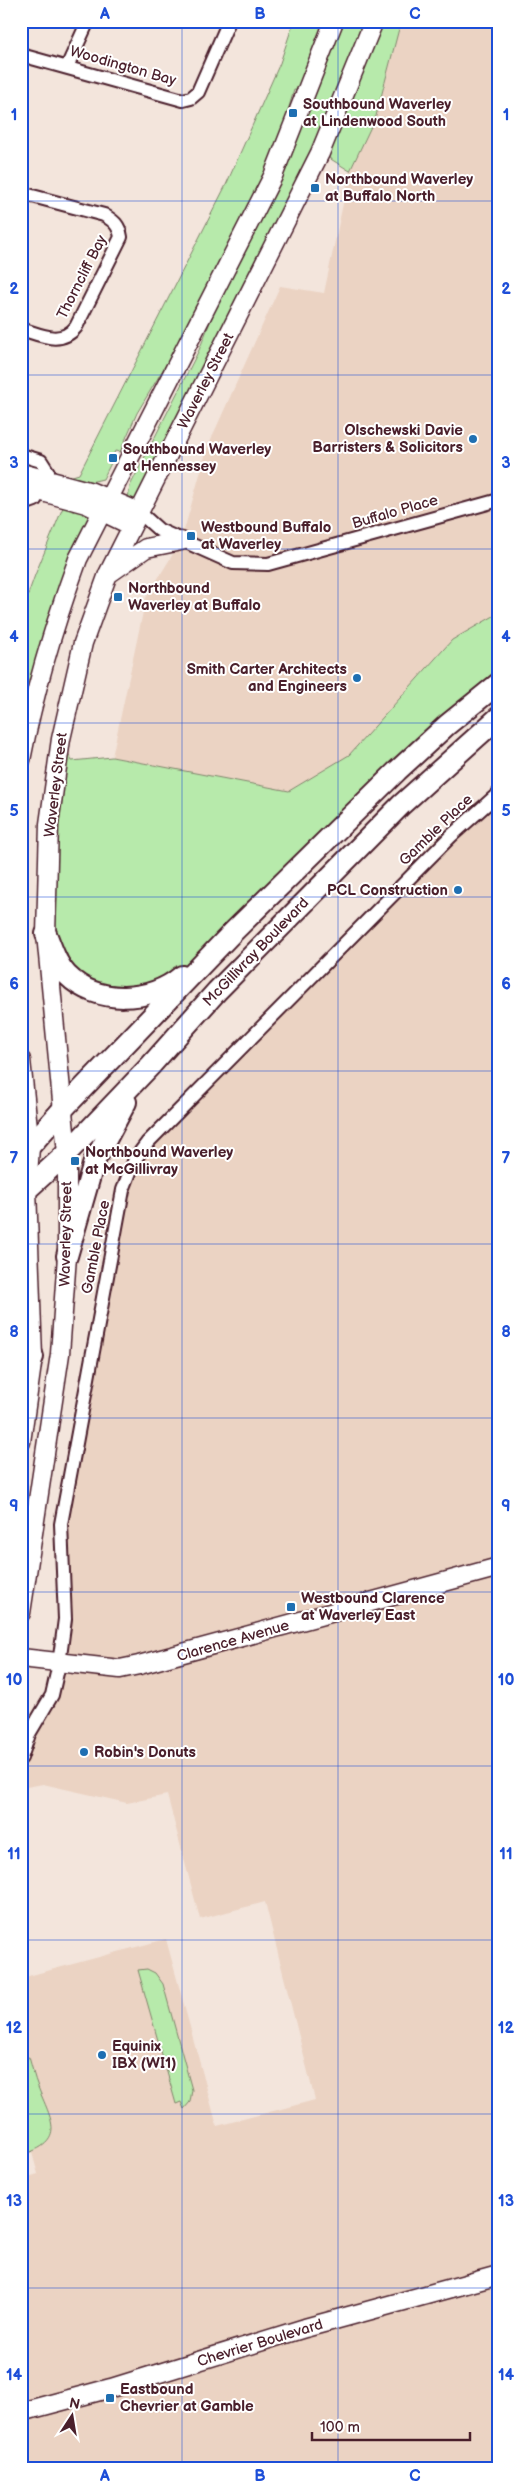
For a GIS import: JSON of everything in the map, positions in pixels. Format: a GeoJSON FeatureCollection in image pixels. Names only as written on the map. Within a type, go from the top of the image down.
{"type":"FeatureCollection","features":[{"type":"Feature","properties":{"kind":"main road"},"geometry":{"type":"LineString","coordinates":[[21,760],[31,709],[64,598],[78,559],[273,176],[334,21]]}},
{"type":"Feature","properties":{"kind":"main road","name":"Waverley Street"},"geometry":{"type":"LineString","coordinates":[[21,1613],[60,1354],[67,1256],[67,1153],[46,934],[50,824],[61,739],[83,643],[108,574],[320,153],[374,21]]}},
{"type":"Feature","properties":{"kind":"main road"},"geometry":{"type":"LineString","coordinates":[[21,473],[42,485],[86,504],[105,506],[136,519]]}},
{"type":"Feature","properties":{"kind":"main road"},"geometry":{"type":"LineString","coordinates":[[21,486],[42,485]]}},
{"type":"Feature","properties":{"kind":"main road"},"geometry":{"type":"LineString","coordinates":[[108,574],[146,548],[181,541]]}},
{"type":"Feature","properties":{"kind":"main road","name":"McGillivray Boulevard"},"geometry":{"type":"LineString","coordinates":[[26,1152],[62,1110],[232,932],[447,725],[499,683]]}},
{"type":"Feature","properties":{"kind":"main road","name":"McGillivray Boulevard"},"geometry":{"type":"LineString","coordinates":[[24,1192],[67,1153],[151,1065],[217,991],[401,805],[499,717]]}},
{"type":"Feature","properties":{"kind":"main road"},"geometry":{"type":"LineString","coordinates":[[46,934],[56,960],[71,979],[86,989],[101,995],[118,998],[139,996],[176,981],[232,932]]}},
{"type":"Feature","properties":{"kind":"main road"},"geometry":{"type":"LineString","coordinates":[[21,1060],[26,1152],[24,1192],[33,1357],[21,1442]]}},
{"type":"Feature","properties":{"kind":"main road"},"geometry":{"type":"LineString","coordinates":[[67,1256],[94,1162],[114,1122],[151,1065]]}},
{"type":"Feature","properties":{"kind":"main road"},"geometry":{"type":"LineString","coordinates":[[21,1320],[33,1357]]}},
{"type":"Feature","properties":{"kind":"main road","name":"Clarence Avenue"},"geometry":{"type":"LineString","coordinates":[[21,1658],[59,1664],[120,1669],[161,1661],[499,1567]]}},
{"type":"Feature","properties":{"kind":"main road","name":"Chevrier Boulevard"},"geometry":{"type":"LineString","coordinates":[[21,2412],[111,2388],[305,2328],[499,2275]]}},
{"type":"Feature","properties":{"kind":"street"},"geometry":{"type":"LineString","coordinates":[[67,67],[88,21]]}},
{"type":"Feature","properties":{"kind":"street","name":"Woodington Bay"},"geometry":{"type":"LineString","coordinates":[[21,55],[183,100],[191,98],[198,92],[229,21]]}},
{"type":"Feature","properties":{"kind":"street","name":"Thorncliff Bay"},"geometry":{"type":"LineString","coordinates":[[21,193],[104,215],[114,221],[120,228],[121,237],[70,334],[62,338],[53,338],[21,329]]}},
{"type":"Feature","properties":{"kind":"street"},"geometry":{"type":"LineString","coordinates":[[21,455],[41,461],[48,472],[35,500],[21,505]]}},
{"type":"Feature","properties":{"kind":"street","name":"Buffalo Place"},"geometry":{"type":"LineString","coordinates":[[136,519],[233,563],[268,564],[499,500]]}},
{"type":"Feature","properties":{"kind":"street","name":"Gamble Place"},"geometry":{"type":"LineString","coordinates":[[21,1758],[29,1734],[52,1695],[59,1664],[65,1619],[61,1524],[123,1190],[135,1158],[147,1143],[444,843],[499,793]]}},
{"type":"Feature","properties":{"kind":"shaded area"},"geometry":{"type":"Polygon","coordinates":[[[401,21],[499,21],[499,613],[452,640],[349,756],[289,791],[112,757],[146,598],[181,541],[208,446],[280,286],[324,293],[350,171],[376,116],[401,21]]]}},
{"type":"Feature","properties":{"kind":"shaded area"},"geometry":{"type":"Polygon","coordinates":[[[499,793],[499,2468],[21,2468],[21,2179],[38,2174],[21,2114],[21,1978],[166,1939],[217,2126],[315,2100],[265,1902],[200,1919],[167,1795],[127,1803],[43,1784],[21,1788],[26,1748],[59,1664],[61,1524],[135,1159],[499,793]]]}},
{"type":"Feature","properties":{"kind":"green space"},"geometry":{"type":"Polygon","coordinates":[[[294,21],[327,21],[298,91],[294,90],[274,158],[183,336],[137,413],[120,452],[115,451],[103,479],[90,482],[69,477],[79,474],[226,185],[280,63],[294,21]]]}},
{"type":"Feature","properties":{"kind":"green space"},"geometry":{"type":"Polygon","coordinates":[[[342,21],[367,21],[338,100],[138,499],[133,503],[128,499],[130,486],[199,350],[220,297],[301,130],[342,21]]]}},
{"type":"Feature","properties":{"kind":"green space"},"geometry":{"type":"Polygon","coordinates":[[[374,21],[401,21],[376,116],[350,171],[321,153],[374,21]]]}},
{"type":"Feature","properties":{"kind":"green space"},"geometry":{"type":"Polygon","coordinates":[[[66,500],[105,507],[78,559],[21,760],[21,614],[66,500]]]}},
{"type":"Feature","properties":{"kind":"green space"},"geometry":{"type":"Polygon","coordinates":[[[499,613],[499,683],[176,981],[118,997],[56,960],[49,824],[61,739],[72,761],[112,757],[289,791],[349,755],[452,640],[499,613]]]}},
{"type":"Feature","properties":{"kind":"green space"},"geometry":{"type":"Polygon","coordinates":[[[147,1969],[155,1973],[163,1984],[192,2090],[190,2102],[184,2109],[181,2102],[176,2104],[138,1970],[147,1969]]]}},
{"type":"Feature","properties":{"kind":"green space"},"geometry":{"type":"Polygon","coordinates":[[[29,2057],[51,2120],[52,2128],[45,2144],[36,2150],[21,2155],[21,2059],[29,2057]]]}},
{"type":"Feature","properties":{"kind":"place","name":"Southbound Waverley at Lindenwood South"},"geometry":{"type":"Point","coordinates":[293,113]}},
{"type":"Feature","properties":{"kind":"place","name":"Northbound Waverley at Buffalo North"},"geometry":{"type":"Point","coordinates":[315,188]}},
{"type":"Feature","properties":{"kind":"place","name":"Olschewski Davie Barristers & Solicitors"},"geometry":{"type":"Point","coordinates":[473,439]}},
{"type":"Feature","properties":{"kind":"place","name":"Southbound Waverley at Hennessey"},"geometry":{"type":"Point","coordinates":[113,458]}},
{"type":"Feature","properties":{"kind":"place","name":"Westbound Buffalo at Waverley"},"geometry":{"type":"Point","coordinates":[191,536]}},
{"type":"Feature","properties":{"kind":"place","name":"Northbound Waverley at Buffalo"},"geometry":{"type":"Point","coordinates":[118,597]}},
{"type":"Feature","properties":{"kind":"place","name":"Smith Carter Architects and Engineers"},"geometry":{"type":"Point","coordinates":[357,678]}},
{"type":"Feature","properties":{"kind":"place","name":"PCL Construction"},"geometry":{"type":"Point","coordinates":[458,890]}},
{"type":"Feature","properties":{"kind":"place","name":"Northbound Waverley at McGillivray"},"geometry":{"type":"Point","coordinates":[75,1161]}},
{"type":"Feature","properties":{"kind":"place","name":"Westbound Clarence at Waverley East"},"geometry":{"type":"Point","coordinates":[291,1607]}},
{"type":"Feature","properties":{"kind":"place","name":"Robin's Donuts"},"geometry":{"type":"Point","coordinates":[84,1752]}},
{"type":"Feature","properties":{"kind":"place","name":"Equinix IBX (WI1)"},"geometry":{"type":"Point","coordinates":[102,2055]}},
{"type":"Feature","properties":{"kind":"place","name":"Eastbound Chevrier at Gamble"},"geometry":{"type":"Point","coordinates":[110,2398]}}]}
